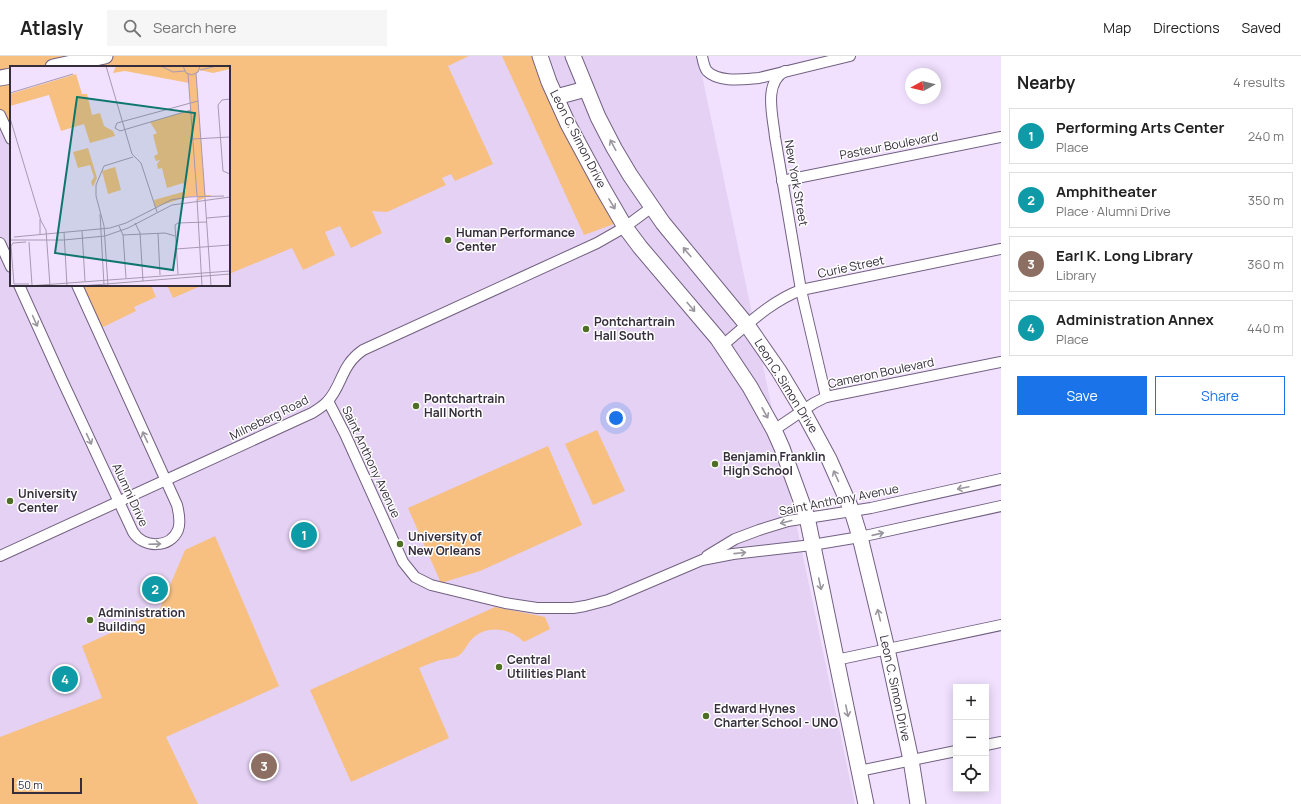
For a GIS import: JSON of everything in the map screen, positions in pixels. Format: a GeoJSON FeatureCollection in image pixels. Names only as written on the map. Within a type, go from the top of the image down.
{"type":"FeatureCollection","features":[{"type":"Feature","properties":{"kind":"main road"},"geometry":{"type":"LineString","coordinates":[[58,66],[105,56]]}},
{"type":"Feature","properties":{"kind":"main road","name":"Leon C. Simon Drive"},"geometry":{"type":"LineString","coordinates":[[540,56],[556,97],[580,149],[626,227],[723,346],[750,387],[774,430],[790,468],[807,517],[866,804]]}},
{"type":"Feature","properties":{"kind":"main road","name":"Leon C. Simon Drive"},"geometry":{"type":"LineString","coordinates":[[573,56],[598,117],[630,175],[663,223],[747,325],[779,371],[818,437],[852,511],[860,538],[887,649],[911,760],[918,804]]}},
{"type":"Feature","properties":{"kind":"main road"},"geometry":{"type":"LineString","coordinates":[[0,78],[10,76]]}},
{"type":"Feature","properties":{"kind":"main road"},"geometry":{"type":"LineString","coordinates":[[556,97],[586,88]]}},
{"type":"Feature","properties":{"kind":"street"},"geometry":{"type":"LineString","coordinates":[[702,56],[707,70],[720,77],[743,79],[759,78],[850,56]]}},
{"type":"Feature","properties":{"kind":"street","name":"New York Street"},"geometry":{"type":"LineString","coordinates":[[785,71],[775,80],[772,91],[772,112],[782,181],[801,290],[826,397]]}},
{"type":"Feature","properties":{"kind":"street"},"geometry":{"type":"LineString","coordinates":[[0,116],[10,137]]}},
{"type":"Feature","properties":{"kind":"street","name":"Pasteur Boulevard"},"geometry":{"type":"LineString","coordinates":[[782,181],[1001,137]]}},
{"type":"Feature","properties":{"kind":"street","name":"Milneberg Road"},"geometry":{"type":"LineString","coordinates":[[0,556],[312,413],[328,401],[346,367],[353,358],[363,350],[577,253],[626,227],[652,207]]}},
{"type":"Feature","properties":{"kind":"street"},"geometry":{"type":"LineString","coordinates":[[0,243],[10,265]]}},
{"type":"Feature","properties":{"kind":"street","name":"Curie Street"},"geometry":{"type":"LineString","coordinates":[[723,346],[778,301],[801,290],[1001,249]]}},
{"type":"Feature","properties":{"kind":"street","name":"Alumni Drive"},"geometry":{"type":"LineString","coordinates":[[19,286],[136,537],[149,544],[166,542],[174,537],[178,530],[180,519],[177,506],[77,286]]}},
{"type":"Feature","properties":{"kind":"street","name":"Cameron Boulevard"},"geometry":{"type":"LineString","coordinates":[[774,430],[826,397],[1001,362]]}},
{"type":"Feature","properties":{"kind":"street","name":"Saint Anthony Avenue"},"geometry":{"type":"LineString","coordinates":[[328,401],[345,434],[403,562],[415,577],[431,586],[505,603],[537,608],[573,608],[608,600],[702,560],[733,554],[812,546],[860,538],[1001,506]]}},
{"type":"Feature","properties":{"kind":"street","name":"Saint Anthony Avenue"},"geometry":{"type":"LineString","coordinates":[[688,565],[735,539],[781,523],[807,517],[852,511],[1001,479]]}},
{"type":"Feature","properties":{"kind":"street"},"geometry":{"type":"LineString","coordinates":[[836,660],[1001,625]]}},
{"type":"Feature","properties":{"kind":"street"},"geometry":{"type":"LineString","coordinates":[[989,744],[1001,742]]}},
{"type":"Feature","properties":{"kind":"street"},"geometry":{"type":"LineString","coordinates":[[859,771],[953,752]]}},
{"type":"Feature","properties":{"kind":"shaded area"},"geometry":{"type":"Polygon","coordinates":[[[0,56],[469,56],[448,66],[493,164],[455,181],[451,174],[442,178],[446,185],[387,212],[372,211],[382,233],[351,248],[340,226],[325,232],[335,255],[303,270],[292,248],[230,274],[230,66],[10,66],[10,137],[0,115],[0,56]]]}},
{"type":"Feature","properties":{"kind":"shaded area","name":"University of New Orleans"},"geometry":{"type":"Polygon","coordinates":[[[147,56],[698,56],[855,804],[0,804],[0,85],[10,83],[10,286],[230,286],[230,66],[147,56]]]}},
{"type":"Feature","properties":{"kind":"shaded area"},"geometry":{"type":"Polygon","coordinates":[[[502,56],[540,56],[621,219],[614,224],[584,235],[502,56]]]}},
{"type":"Feature","properties":{"kind":"shaded area"},"geometry":{"type":"Polygon","coordinates":[[[77,286],[151,286],[156,297],[134,307],[136,311],[97,330],[77,286]]]}},
{"type":"Feature","properties":{"kind":"shaded area"},"geometry":{"type":"Polygon","coordinates":[[[167,286],[201,286],[173,298],[167,286]]]}},
{"type":"Feature","properties":{"kind":"shaded area"},"geometry":{"type":"Polygon","coordinates":[[[597,430],[625,491],[593,505],[565,444],[597,430]]]}},
{"type":"Feature","properties":{"kind":"shaded area"},"geometry":{"type":"Polygon","coordinates":[[[548,446],[582,525],[480,571],[441,583],[408,508],[548,446]]]}},
{"type":"Feature","properties":{"kind":"shaded area"},"geometry":{"type":"Polygon","coordinates":[[[215,536],[279,686],[166,737],[198,804],[0,804],[0,737],[102,698],[82,646],[159,611],[185,550],[215,536]]]}},
{"type":"Feature","properties":{"kind":"shaded area"},"geometry":{"type":"Polygon","coordinates":[[[495,607],[545,617],[550,629],[524,642],[518,637],[505,631],[484,631],[472,639],[458,656],[440,660],[419,668],[449,738],[351,782],[310,690],[495,607]]]}},
{"type":"Feature","properties":{"kind":"place","name":"Human Performance Center"},"geometry":{"type":"Point","coordinates":[448,240]}},
{"type":"Feature","properties":{"kind":"place","name":"Pontchartrain Hall South"},"geometry":{"type":"Point","coordinates":[586,329]}},
{"type":"Feature","properties":{"kind":"place","name":"Pontchartrain Hall North"},"geometry":{"type":"Point","coordinates":[416,406]}},
{"type":"Feature","properties":{"kind":"place","name":"Benjamin Franklin High School"},"geometry":{"type":"Point","coordinates":[715,464]}},
{"type":"Feature","properties":{"kind":"place","name":"University Center"},"geometry":{"type":"Point","coordinates":[10,501]}},
{"type":"Feature","properties":{"kind":"place","name":"Performing Arts Center"},"geometry":{"type":"Point","coordinates":[304,535]}},
{"type":"Feature","properties":{"kind":"place","name":"University of New Orleans"},"geometry":{"type":"Point","coordinates":[400,544]}},
{"type":"Feature","properties":{"kind":"place","name":"Amphitheater"},"geometry":{"type":"Point","coordinates":[155,589]}},
{"type":"Feature","properties":{"kind":"place","name":"Administration Building"},"geometry":{"type":"Point","coordinates":[90,620]}},
{"type":"Feature","properties":{"kind":"place","name":"Central Utilities Plant"},"geometry":{"type":"Point","coordinates":[499,667]}},
{"type":"Feature","properties":{"kind":"place","name":"Administration Annex"},"geometry":{"type":"Point","coordinates":[65,679]}},
{"type":"Feature","properties":{"kind":"place","name":"Edward Hynes Charter School - UNO"},"geometry":{"type":"Point","coordinates":[706,716]}},
{"type":"Feature","properties":{"kind":"place","name":"Earl K. Long Library"},"geometry":{"type":"Point","coordinates":[264,766]}}]}
